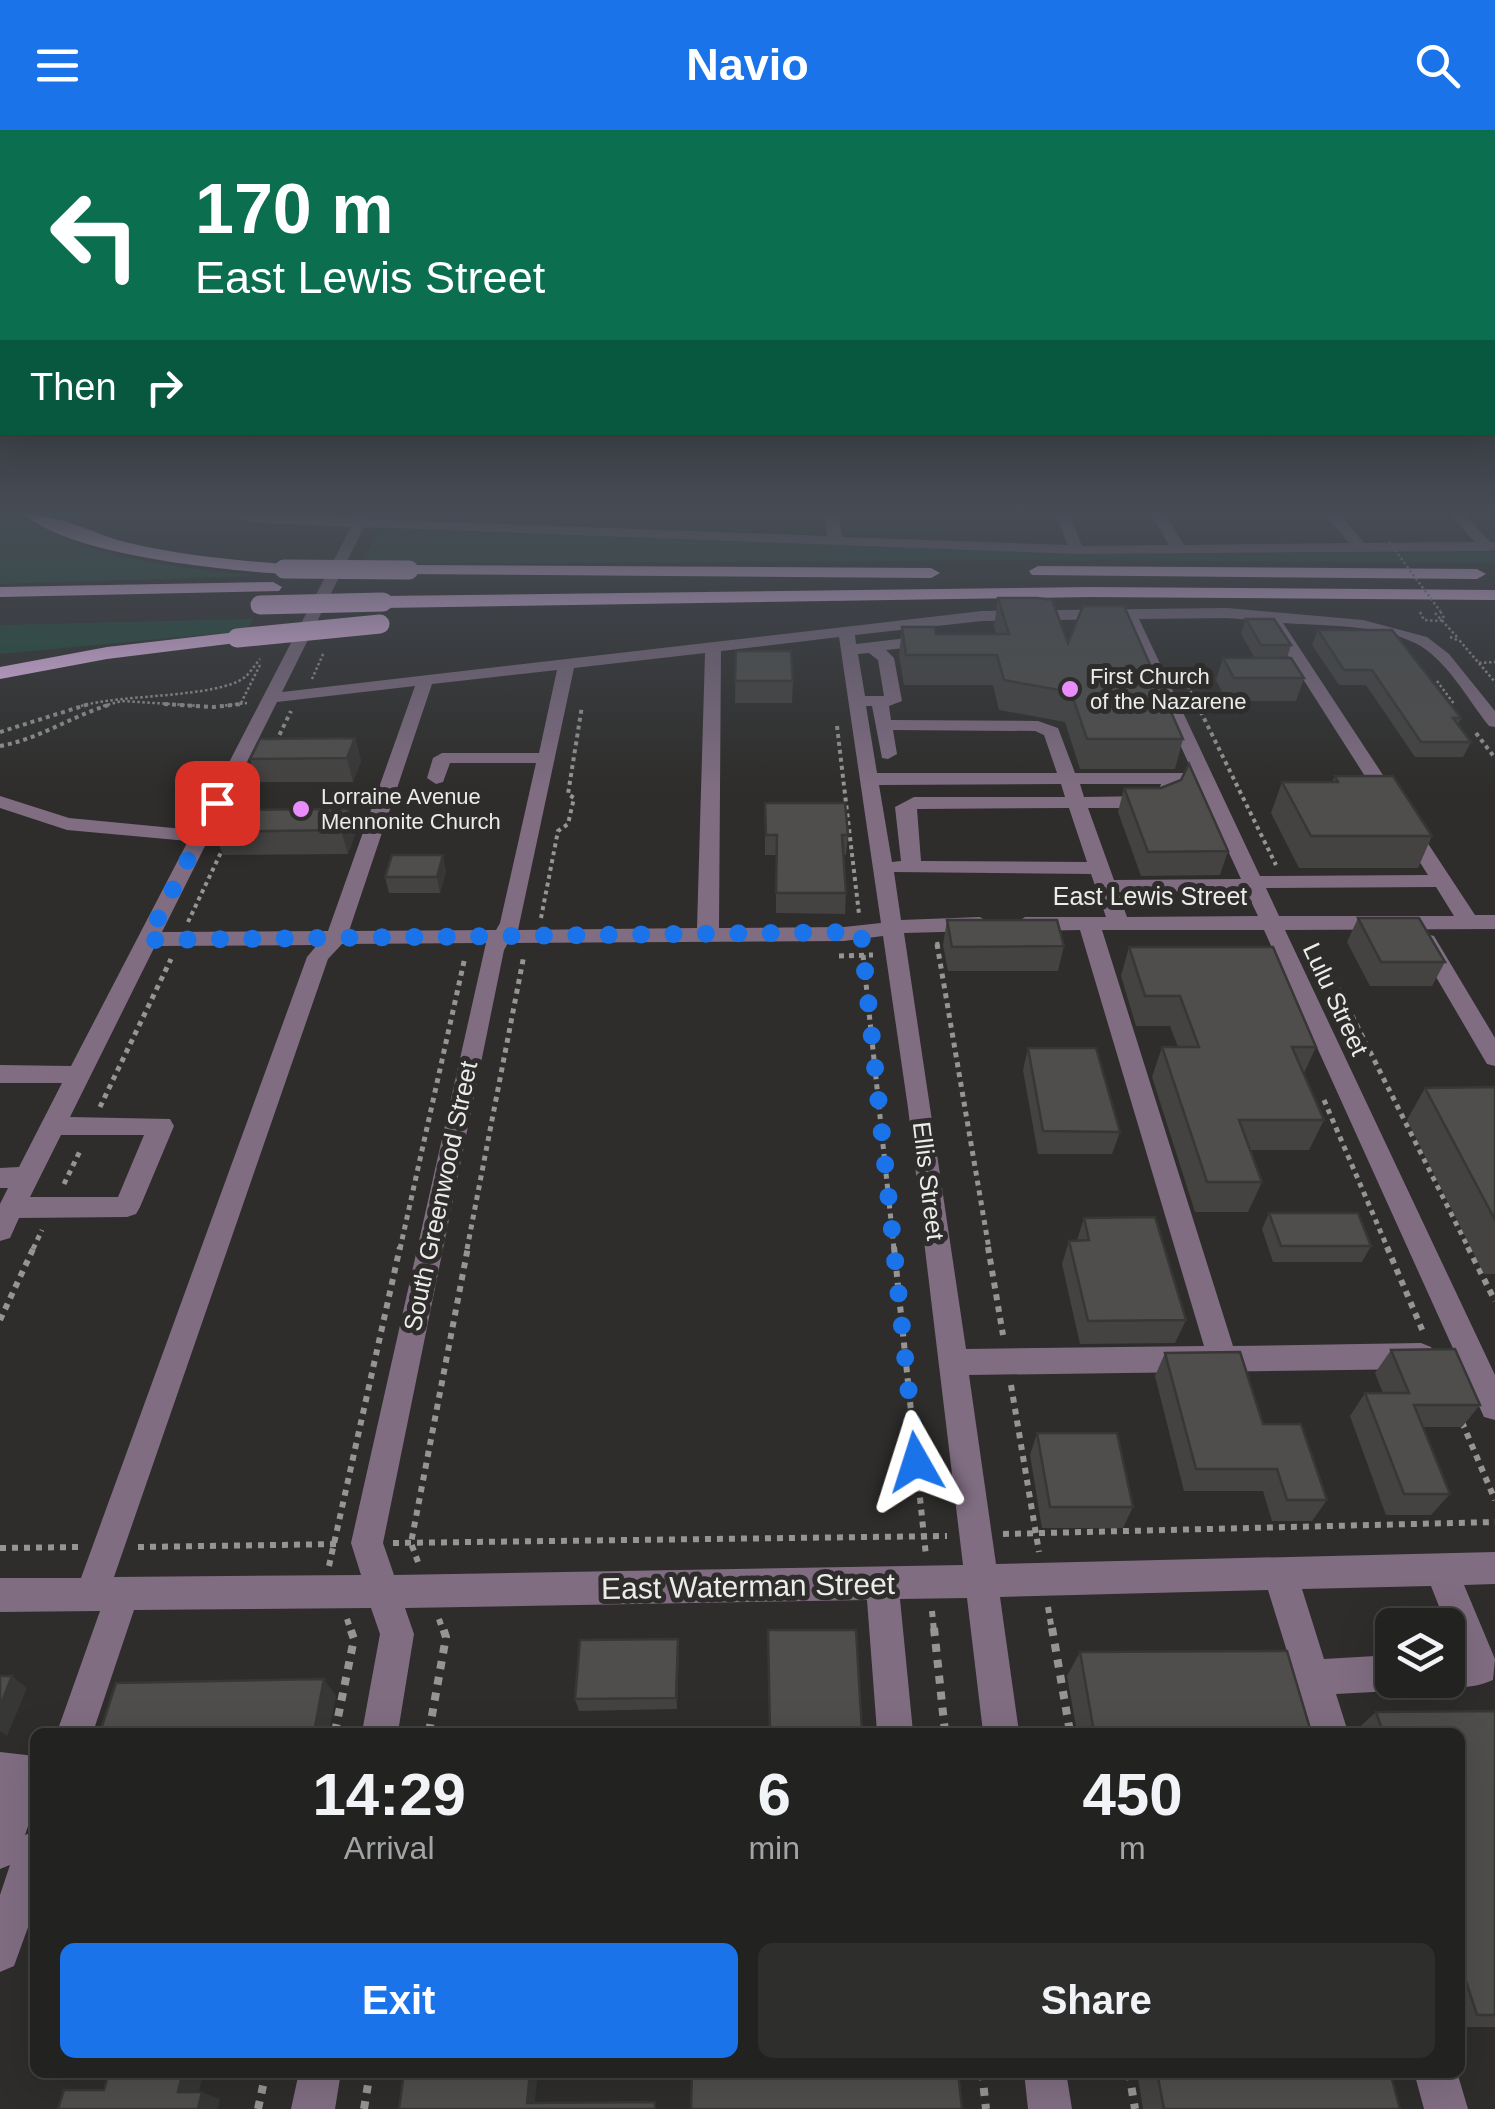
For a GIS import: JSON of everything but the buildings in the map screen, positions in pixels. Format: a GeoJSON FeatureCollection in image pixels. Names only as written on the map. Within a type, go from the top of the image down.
{"type":"FeatureCollection","features":[{"type":"Feature","properties":{"kind":"highway"},"geometry":{"type":"LineString","coordinates":[[0,612],[210,606]]}},
{"type":"Feature","properties":{"kind":"highway"},"geometry":{"type":"LineString","coordinates":[[0,673],[107,653],[237,638],[607,606]]}},
{"type":"Feature","properties":{"kind":"street"},"geometry":{"type":"LineString","coordinates":[[53,1126],[161,1126],[128,1207],[52,1208],[6,1219],[13,1178],[53,1126],[318,606]]}},
{"type":"Feature","properties":{"kind":"street"},"geometry":{"type":"LineString","coordinates":[[856,643],[956,619],[1128,613],[1270,615],[1363,624],[1421,640],[1443,657],[1495,722]]}},
{"type":"Feature","properties":{"kind":"street","name":"Lulu Street"},"geometry":{"type":"LineString","coordinates":[[1128,613],[1495,1407]]}},
{"type":"Feature","properties":{"kind":"street"},"geometry":{"type":"LineString","coordinates":[[1270,615],[1469,922]]}},
{"type":"Feature","properties":{"kind":"street"},"geometry":{"type":"LineString","coordinates":[[269,701],[713,646],[856,643],[962,635],[956,619]]}},
{"type":"Feature","properties":{"kind":"street"},"geometry":{"type":"LineString","coordinates":[[856,643],[886,658],[893,701],[857,706]]}},
{"type":"Feature","properties":{"kind":"street","name":"Ellis Street"},"geometry":{"type":"LineString","coordinates":[[856,643],[857,706],[953,1362],[1000,1728]]}},
{"type":"Feature","properties":{"kind":"street"},"geometry":{"type":"LineString","coordinates":[[708,936],[713,646]]}},
{"type":"Feature","properties":{"kind":"street","name":"South Greenwood Street"},"geometry":{"type":"LineString","coordinates":[[381,1728],[397,1634],[367,1543],[492,949],[512,924],[568,664]]}},
{"type":"Feature","properties":{"kind":"street"},"geometry":{"type":"LineString","coordinates":[[76,1728],[106,1596],[108,1547],[317,959],[336,938],[425,680]]}},
{"type":"Feature","properties":{"kind":"street"},"geometry":{"type":"LineString","coordinates":[[857,706],[883,725],[1038,726],[1052,732],[1118,924]]}},
{"type":"Feature","properties":{"kind":"street"},"geometry":{"type":"LineString","coordinates":[[883,725],[888,754]]}},
{"type":"Feature","properties":{"kind":"street"},"geometry":{"type":"LineString","coordinates":[[436,778],[445,750],[547,758]]}},
{"type":"Feature","properties":{"kind":"street"},"geometry":{"type":"LineString","coordinates":[[912,867],[905,807],[914,803],[1154,802],[1166,796],[1172,778]]}},
{"type":"Feature","properties":{"kind":"street"},"geometry":{"type":"LineString","coordinates":[[869,779],[1204,778]]}},
{"type":"Feature","properties":{"kind":"street"},"geometry":{"type":"LineString","coordinates":[[0,802],[67,824],[200,836]]}},
{"type":"Feature","properties":{"kind":"street"},"geometry":{"type":"LineString","coordinates":[[882,867],[1253,884],[1442,881]]}},
{"type":"Feature","properties":{"kind":"street"},"geometry":{"type":"LineString","coordinates":[[1416,922],[1495,1058]]}},
{"type":"Feature","properties":{"kind":"street","name":"East Lewis Street"},"geometry":{"type":"LineString","coordinates":[[147,940],[708,936],[861,932],[921,924],[1495,922]]}},
{"type":"Feature","properties":{"kind":"street"},"geometry":{"type":"LineString","coordinates":[[1089,924],[1222,1358]]}},
{"type":"Feature","properties":{"kind":"street"},"geometry":{"type":"LineString","coordinates":[[0,1074],[79,1075]]}},
{"type":"Feature","properties":{"kind":"street"},"geometry":{"type":"LineString","coordinates":[[953,1362],[1471,1355]]}},
{"type":"Feature","properties":{"kind":"street","name":"East Waterman Street"},"geometry":{"type":"LineString","coordinates":[[0,1595],[429,1592],[1495,1568]]}},
{"type":"Feature","properties":{"kind":"street"},"geometry":{"type":"LineString","coordinates":[[1441,1569],[1475,1673]]}},
{"type":"Feature","properties":{"kind":"street"},"geometry":{"type":"LineString","coordinates":[[1280,1573],[1329,1728]]}},
{"type":"Feature","properties":{"kind":"street"},"geometry":{"type":"LineString","coordinates":[[882,1583],[895,1728]]}},
{"type":"Feature","properties":{"kind":"street"},"geometry":{"type":"LineString","coordinates":[[1312,1678],[1375,1674]]}},
{"type":"Feature","properties":{"kind":"street"},"geometry":{"type":"LineString","coordinates":[[0,1771],[28,1772],[0,1850]]}},
{"type":"Feature","properties":{"kind":"street"},"geometry":{"type":"LineString","coordinates":[[0,1952],[30,1865]]}},
{"type":"Feature","properties":{"kind":"street"},"geometry":{"type":"LineString","coordinates":[[313,2109],[319,2078]]}},
{"type":"Feature","properties":{"kind":"street"},"geometry":{"type":"LineString","coordinates":[[1046,2078],[1050,2109]]}},
{"type":"Feature","properties":{"kind":"street"},"geometry":{"type":"LineString","coordinates":[[1437,2078],[1446,2109]]}},
{"type":"Feature","properties":{"kind":"path"},"geometry":{"type":"LineString","coordinates":[[1444,606],[1443,619],[1460,642]]}},
{"type":"Feature","properties":{"kind":"path"},"geometry":{"type":"LineString","coordinates":[[304,694],[326,648]]}},
{"type":"Feature","properties":{"kind":"path"},"geometry":{"type":"LineString","coordinates":[[242,703],[264,652]]}},
{"type":"Feature","properties":{"kind":"path"},"geometry":{"type":"LineString","coordinates":[[1478,662],[1495,662]]}},
{"type":"Feature","properties":{"kind":"path"},"geometry":{"type":"LineString","coordinates":[[1182,674],[1285,882]]}},
{"type":"Feature","properties":{"kind":"path"},"geometry":{"type":"LineString","coordinates":[[0,746],[28,741],[79,713],[122,701],[214,707],[269,701],[294,704],[271,752]]}},
{"type":"Feature","properties":{"kind":"path"},"geometry":{"type":"LineString","coordinates":[[430,1728],[446,1637],[411,1543],[523,958],[534,937],[558,831],[568,824],[574,798],[568,794],[582,704]]}},
{"type":"Feature","properties":{"kind":"path"},"geometry":{"type":"LineString","coordinates":[[857,706],[861,932],[945,1728]]}},
{"type":"Feature","properties":{"kind":"path"},"geometry":{"type":"LineString","coordinates":[[240,815],[263,768]]}},
{"type":"Feature","properties":{"kind":"path"},"geometry":{"type":"LineString","coordinates":[[0,1320],[232,831]]}},
{"type":"Feature","properties":{"kind":"path"},"geometry":{"type":"LineString","coordinates":[[1305,923],[1495,1302]]}},
{"type":"Feature","properties":{"kind":"path"},"geometry":{"type":"LineString","coordinates":[[921,924],[938,942],[1069,1728]]}},
{"type":"Feature","properties":{"kind":"path"},"geometry":{"type":"LineString","coordinates":[[1320,1090],[1434,1356]]}},
{"type":"Feature","properties":{"kind":"path"},"geometry":{"type":"LineString","coordinates":[[1457,1410],[1495,1500]]}},
{"type":"Feature","properties":{"kind":"path"},"geometry":{"type":"LineString","coordinates":[[0,1548],[924,1536],[1495,1522]]}},
{"type":"Feature","properties":{"kind":"path"},"geometry":{"type":"LineString","coordinates":[[258,2109],[265,2078]]}},
{"type":"Feature","properties":{"kind":"path"},"geometry":{"type":"LineString","coordinates":[[364,2109],[369,2078]]}},
{"type":"Feature","properties":{"kind":"path"},"geometry":{"type":"LineString","coordinates":[[983,2078],[986,2109]]}},
{"type":"Feature","properties":{"kind":"path"},"geometry":{"type":"LineString","coordinates":[[1130,2078],[1136,2109]]}},
{"type":"Feature","properties":{"kind":"green space"},"geometry":{"type":"Polygon","coordinates":[[[253,619],[246,631],[0,654],[0,625],[253,619]]]}},
{"type":"Feature","properties":{"kind":"place","name":"First Church of the Nazarene"},"geometry":{"type":"Point","coordinates":[1070,689]}},
{"type":"Feature","properties":{"kind":"place","name":"Lorraine Avenue Mennonite Church"},"geometry":{"type":"Point","coordinates":[301,809]}},
{"type":"Feature","properties":{"kind":"route"},"geometry":{"type":"LineString","coordinates":[[217,803],[147,940],[861,932],[916,1462]]}}]}
